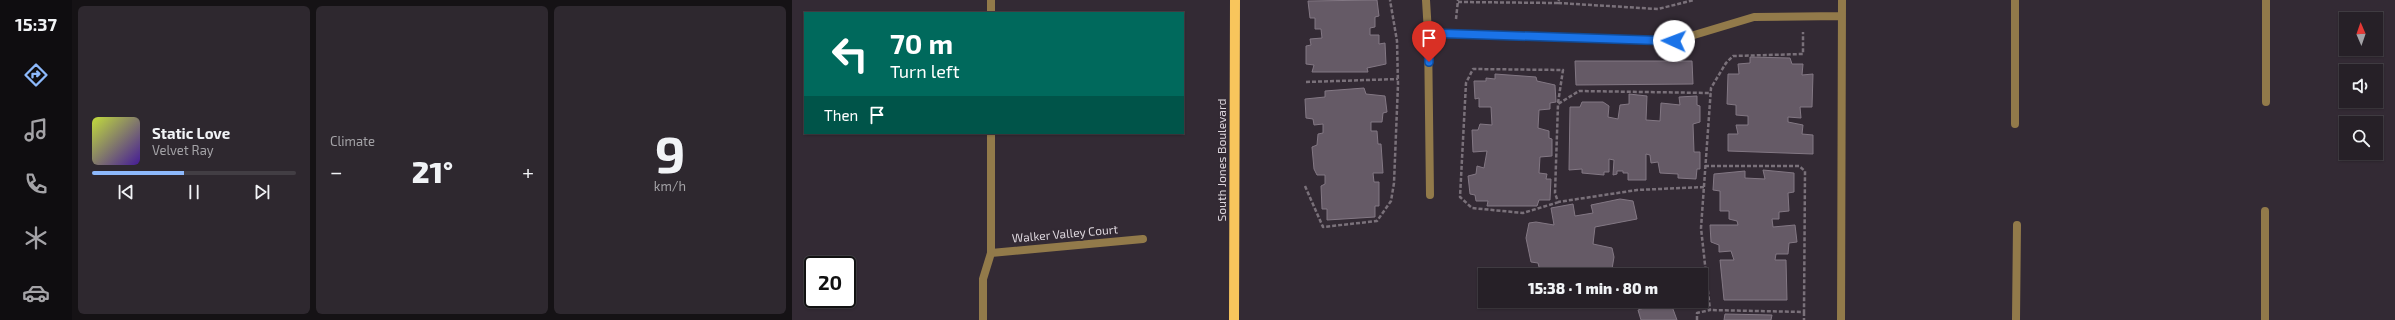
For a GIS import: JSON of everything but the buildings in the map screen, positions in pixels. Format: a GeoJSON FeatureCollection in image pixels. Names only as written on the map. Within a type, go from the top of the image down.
{"type":"FeatureCollection","features":[{"type":"Feature","properties":{"kind":"main road","name":"South Jones Boulevard"},"geometry":{"type":"LineString","coordinates":[[1234,320],[1236,0]]}},
{"type":"Feature","properties":{"kind":"street"},"geometry":{"type":"LineString","coordinates":[[991,0],[991,12]]}},
{"type":"Feature","properties":{"kind":"street"},"geometry":{"type":"LineString","coordinates":[[1426,0],[1428,33],[1430,195]]}},
{"type":"Feature","properties":{"kind":"street"},"geometry":{"type":"LineString","coordinates":[[1842,0],[1842,320]]}},
{"type":"Feature","properties":{"kind":"street"},"geometry":{"type":"LineString","coordinates":[[2015,0],[2015,124]]}},
{"type":"Feature","properties":{"kind":"street"},"geometry":{"type":"LineString","coordinates":[[2266,0],[2266,102]]}},
{"type":"Feature","properties":{"kind":"street"},"geometry":{"type":"LineString","coordinates":[[1428,33],[1674,41],[1754,17],[1842,16]]}},
{"type":"Feature","properties":{"kind":"street"},"geometry":{"type":"LineString","coordinates":[[983,320],[983,279],[991,253],[991,134]]}},
{"type":"Feature","properties":{"kind":"street"},"geometry":{"type":"LineString","coordinates":[[2265,211],[2265,320]]}},
{"type":"Feature","properties":{"kind":"street"},"geometry":{"type":"LineString","coordinates":[[2016,320],[2017,225]]}},
{"type":"Feature","properties":{"kind":"street","name":"Walker Valley Court"},"geometry":{"type":"LineString","coordinates":[[991,253],[1142,239]]}},
{"type":"Feature","properties":{"kind":"path"},"geometry":{"type":"LineString","coordinates":[[1305,186],[1323,227],[1376,221],[1391,201],[1394,183],[1398,80],[1397,41],[1390,0]]}},
{"type":"Feature","properties":{"kind":"path"},"geometry":{"type":"LineString","coordinates":[[1458,0],[1458,2],[1559,2],[1658,9],[1694,0]]}},
{"type":"Feature","properties":{"kind":"path"},"geometry":{"type":"LineString","coordinates":[[1710,310],[1701,228],[1711,88],[1726,63],[1734,56],[1803,54],[1804,16]]}},
{"type":"Feature","properties":{"kind":"path"},"geometry":{"type":"LineString","coordinates":[[1560,202],[1555,192],[1558,104],[1562,70],[1473,70],[1466,83],[1460,197],[1472,208],[1523,212],[1560,202],[1636,190],[1704,187]]}},
{"type":"Feature","properties":{"kind":"path"},"geometry":{"type":"LineString","coordinates":[[1306,82],[1398,80]]}},
{"type":"Feature","properties":{"kind":"path"},"geometry":{"type":"LineString","coordinates":[[1558,104],[1579,91],[1711,93]]}},
{"type":"Feature","properties":{"kind":"path"},"geometry":{"type":"LineString","coordinates":[[1705,166],[1799,166],[1805,171],[1804,320]]}},
{"type":"Feature","properties":{"kind":"path"},"geometry":{"type":"LineString","coordinates":[[1697,320],[1697,313],[1710,310],[1804,312]]}},
{"type":"Feature","properties":{"kind":"route"},"geometry":{"type":"LineString","coordinates":[[1429,62],[1428,33],[1674,41]]}}]}
